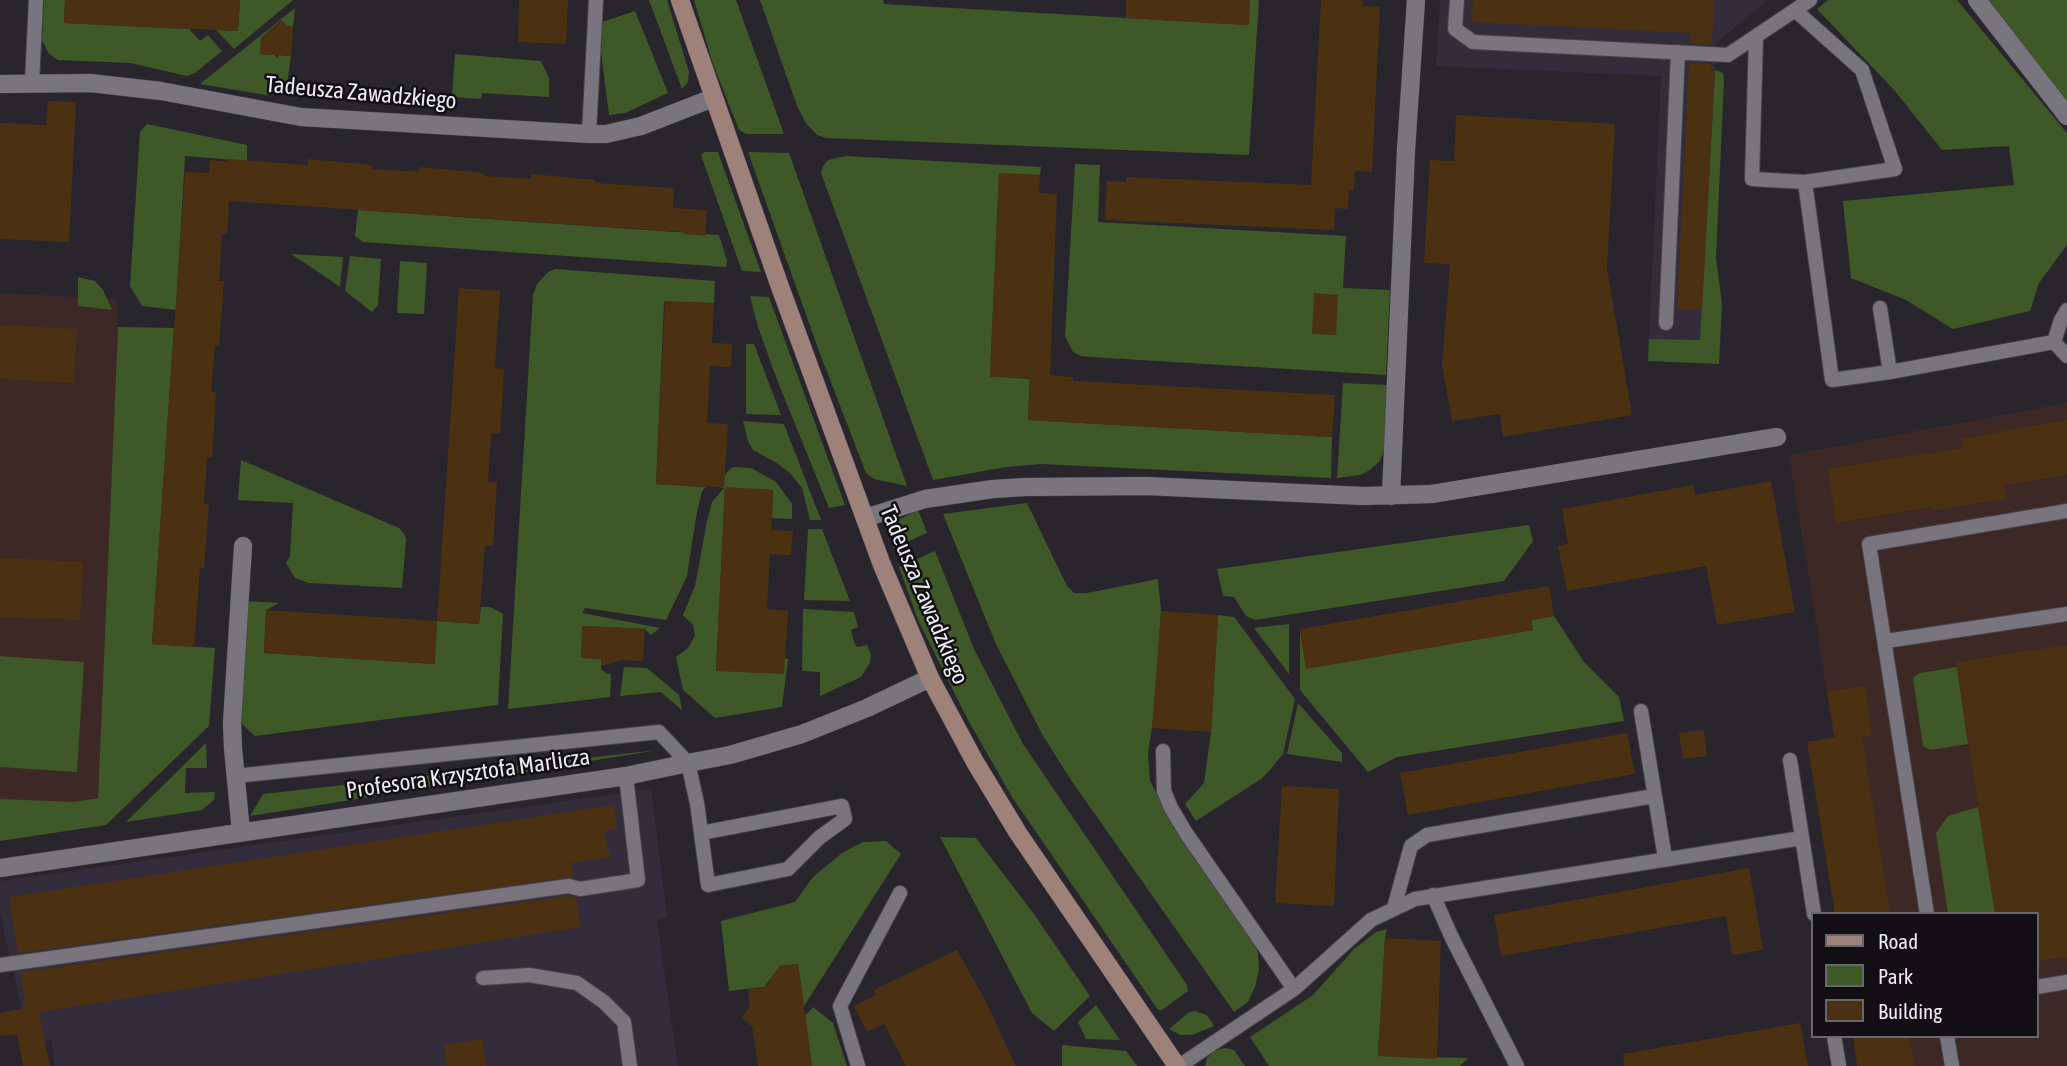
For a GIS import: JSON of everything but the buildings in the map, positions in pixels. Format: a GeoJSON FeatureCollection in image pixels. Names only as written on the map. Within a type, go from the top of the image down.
{"type":"FeatureCollection","features":[{"type":"Feature","properties":{"kind":"street","name":"Tadeusza Zawadzkiego"},"geometry":{"type":"LineString","coordinates":[[680,0],[865,518],[930,678],[975,762],[1018,833],[1178,1066]]}},
{"type":"Feature","properties":{"kind":"street"},"geometry":{"type":"LineString","coordinates":[[1391,496],[1406,150],[1416,0]]}},
{"type":"Feature","properties":{"kind":"street"},"geometry":{"type":"LineString","coordinates":[[1977,0],[2067,116]]}},
{"type":"Feature","properties":{"kind":"street","name":"Tadeusza Zawadzkiego"},"geometry":{"type":"LineString","coordinates":[[0,84],[90,83],[161,91],[301,117],[589,134],[606,134],[641,126],[713,98]]}},
{"type":"Feature","properties":{"kind":"street"},"geometry":{"type":"LineString","coordinates":[[865,518],[925,499],[1025,487],[1146,486],[1391,496],[1444,492],[1777,437]]}},
{"type":"Feature","properties":{"kind":"street"},"geometry":{"type":"LineString","coordinates":[[241,832],[233,723],[243,546]]}},
{"type":"Feature","properties":{"kind":"street","name":"Profesora Krzysztofa Marlicza"},"geometry":{"type":"LineString","coordinates":[[0,868],[626,776],[730,755],[802,734],[867,708],[930,678]]}},
{"type":"Feature","properties":{"kind":"lane"},"geometry":{"type":"LineString","coordinates":[[32,82],[36,0]]}},
{"type":"Feature","properties":{"kind":"lane"},"geometry":{"type":"LineString","coordinates":[[589,134],[596,0]]}},
{"type":"Feature","properties":{"kind":"lane"},"geometry":{"type":"LineString","coordinates":[[1457,0],[1455,29],[1473,42],[1728,55],[1810,0]]}},
{"type":"Feature","properties":{"kind":"lane"},"geometry":{"type":"LineString","coordinates":[[1756,37],[1752,180],[1805,182],[1895,169],[1862,69],[1796,11]]}},
{"type":"Feature","properties":{"kind":"lane"},"geometry":{"type":"LineString","coordinates":[[1666,323],[1678,52]]}},
{"type":"Feature","properties":{"kind":"lane"},"geometry":{"type":"LineString","coordinates":[[1805,182],[1832,380],[2053,342]]}},
{"type":"Feature","properties":{"kind":"lane"},"geometry":{"type":"LineString","coordinates":[[1880,307],[1890,372]]}},
{"type":"Feature","properties":{"kind":"lane"},"geometry":{"type":"LineString","coordinates":[[2053,342],[2067,310]]}},
{"type":"Feature","properties":{"kind":"lane"},"geometry":{"type":"LineString","coordinates":[[2053,342],[2067,356]]}},
{"type":"Feature","properties":{"kind":"lane"},"geometry":{"type":"LineString","coordinates":[[1927,912],[1869,544],[2067,511]]}},
{"type":"Feature","properties":{"kind":"lane"},"geometry":{"type":"LineString","coordinates":[[1886,641],[2067,614]]}},
{"type":"Feature","properties":{"kind":"lane"},"geometry":{"type":"LineString","coordinates":[[1640,711],[1665,858]]}},
{"type":"Feature","properties":{"kind":"lane"},"geometry":{"type":"LineString","coordinates":[[235,776],[659,732],[688,763],[708,885],[788,869],[820,837],[845,819],[842,806],[701,833]]}},
{"type":"Feature","properties":{"kind":"lane"},"geometry":{"type":"LineString","coordinates":[[1163,751],[1164,791],[1171,808],[1294,989]]}},
{"type":"Feature","properties":{"kind":"lane"},"geometry":{"type":"LineString","coordinates":[[1790,760],[1814,912]]}},
{"type":"Feature","properties":{"kind":"lane"},"geometry":{"type":"LineString","coordinates":[[0,965],[569,886],[580,889],[638,880],[626,776]]}},
{"type":"Feature","properties":{"kind":"lane"},"geometry":{"type":"LineString","coordinates":[[1394,908],[1411,846],[1427,835],[1654,796]]}},
{"type":"Feature","properties":{"kind":"lane"},"geometry":{"type":"LineString","coordinates":[[1178,1066],[1294,989],[1371,920],[1415,899],[1802,838]]}},
{"type":"Feature","properties":{"kind":"lane"},"geometry":{"type":"LineString","coordinates":[[858,1066],[839,1006],[900,894]]}},
{"type":"Feature","properties":{"kind":"lane"},"geometry":{"type":"LineString","coordinates":[[1433,895],[1451,938],[1517,1066]]}},
{"type":"Feature","properties":{"kind":"lane"},"geometry":{"type":"LineString","coordinates":[[483,978],[529,975],[577,983],[604,1002],[624,1023],[630,1066]]}},
{"type":"Feature","properties":{"kind":"lane"},"geometry":{"type":"LineString","coordinates":[[2039,988],[2067,982]]}},
{"type":"Feature","properties":{"kind":"lane"},"geometry":{"type":"LineString","coordinates":[[1834,1038],[1839,1066]]}},
{"type":"Feature","properties":{"kind":"lane"},"geometry":{"type":"LineString","coordinates":[[1947,1038],[1952,1066]]}},
{"type":"Feature","properties":{"kind":"shaded area"},"geometry":{"type":"Polygon","coordinates":[[[1440,0],[1768,0],[1716,43],[1700,340],[1649,339],[1661,76],[1436,66],[1440,0]]]}},
{"type":"Feature","properties":{"kind":"shaded area"},"geometry":{"type":"Polygon","coordinates":[[[0,293],[116,299],[118,327],[98,798],[0,814],[0,293]]]}},
{"type":"Feature","properties":{"kind":"shaded area"},"geometry":{"type":"Polygon","coordinates":[[[2067,403],[2067,1066],[1886,1066],[1881,1038],[2039,1038],[2039,912],[1862,912],[1789,455],[2067,403]]]}},
{"type":"Feature","properties":{"kind":"shaded area"},"geometry":{"type":"Polygon","coordinates":[[[651,789],[667,918],[657,920],[678,1066],[55,1066],[51,1040],[40,1041],[24,1020],[0,913],[0,881],[651,789]]]}},
{"type":"Feature","properties":{"kind":"green space"},"geometry":{"type":"Polygon","coordinates":[[[44,0],[65,0],[64,23],[189,29],[200,41],[208,35],[222,51],[195,73],[187,76],[131,63],[58,60],[49,54],[42,40],[44,0]]]}},
{"type":"Feature","properties":{"kind":"green space"},"geometry":{"type":"Polygon","coordinates":[[[240,0],[293,0],[234,49],[216,30],[238,31],[240,0]]]}},
{"type":"Feature","properties":{"kind":"green space"},"geometry":{"type":"Polygon","coordinates":[[[649,0],[667,0],[689,72],[688,82],[682,89],[649,0]]]}},
{"type":"Feature","properties":{"kind":"green space"},"geometry":{"type":"Polygon","coordinates":[[[694,0],[736,0],[784,134],[746,134],[739,130],[713,64],[694,0]]]}},
{"type":"Feature","properties":{"kind":"green space"},"geometry":{"type":"Polygon","coordinates":[[[760,0],[883,0],[884,4],[1248,25],[1250,0],[1259,0],[1249,155],[827,138],[817,135],[806,123],[797,106],[760,0]]]}},
{"type":"Feature","properties":{"kind":"green space"},"geometry":{"type":"Polygon","coordinates":[[[1828,0],[1957,0],[2067,133],[2067,245],[2039,283],[2030,311],[1953,329],[1906,300],[1851,278],[1843,201],[2014,185],[2009,146],[1942,150],[1895,91],[1817,9],[1828,0]]]}},
{"type":"Feature","properties":{"kind":"green space"},"geometry":{"type":"Polygon","coordinates":[[[1987,0],[2067,0],[2067,102],[1987,0]]]}},
{"type":"Feature","properties":{"kind":"green space"},"geometry":{"type":"Polygon","coordinates":[[[295,8],[293,27],[287,26],[281,20],[261,38],[260,54],[275,55],[277,58],[279,55],[291,56],[287,85],[279,94],[266,95],[200,84],[295,8]]]}},
{"type":"Feature","properties":{"kind":"green space"},"geometry":{"type":"Polygon","coordinates":[[[635,11],[668,93],[625,113],[609,115],[601,52],[602,22],[635,11]]]}},
{"type":"Feature","properties":{"kind":"green space"},"geometry":{"type":"Polygon","coordinates":[[[455,54],[541,61],[549,78],[549,97],[482,93],[481,99],[452,97],[455,54]]]}},
{"type":"Feature","properties":{"kind":"green space"},"geometry":{"type":"Polygon","coordinates":[[[1715,70],[1723,73],[1724,79],[1716,258],[1722,304],[1719,364],[1648,361],[1649,339],[1700,340],[1715,70]]]}},
{"type":"Feature","properties":{"kind":"green space"},"geometry":{"type":"Polygon","coordinates":[[[147,124],[247,145],[247,161],[185,156],[176,310],[142,306],[130,286],[140,132],[147,124]]]}},
{"type":"Feature","properties":{"kind":"green space"},"geometry":{"type":"Polygon","coordinates":[[[705,152],[718,152],[761,272],[742,271],[701,155],[705,152]]]}},
{"type":"Feature","properties":{"kind":"green space"},"geometry":{"type":"Polygon","coordinates":[[[748,152],[789,153],[907,486],[874,479],[866,473],[748,152]]]}},
{"type":"Feature","properties":{"kind":"green space"},"geometry":{"type":"Polygon","coordinates":[[[846,156],[1041,167],[1040,175],[999,174],[990,376],[1030,379],[1028,420],[1332,437],[1331,478],[1041,464],[1006,467],[933,480],[821,173],[828,160],[846,156]]]}},
{"type":"Feature","properties":{"kind":"green space"},"geometry":{"type":"Polygon","coordinates":[[[1075,164],[1100,165],[1098,222],[1346,236],[1343,288],[1390,290],[1386,375],[1091,357],[1073,352],[1065,336],[1075,164]]]}},
{"type":"Feature","properties":{"kind":"green space"},"geometry":{"type":"Polygon","coordinates":[[[358,210],[719,235],[727,261],[726,267],[363,242],[355,236],[358,210]]]}},
{"type":"Feature","properties":{"kind":"green space"},"geometry":{"type":"Polygon","coordinates":[[[291,254],[343,257],[340,287],[314,269],[291,254]]]}},
{"type":"Feature","properties":{"kind":"green space"},"geometry":{"type":"Polygon","coordinates":[[[350,256],[381,259],[378,305],[372,312],[345,291],[350,256]]]}},
{"type":"Feature","properties":{"kind":"green space"},"geometry":{"type":"Polygon","coordinates":[[[400,261],[427,263],[424,314],[397,313],[400,261]]]}},
{"type":"Feature","properties":{"kind":"green space"},"geometry":{"type":"Polygon","coordinates":[[[555,269],[715,281],[714,303],[664,302],[656,484],[706,487],[702,491],[696,517],[687,576],[666,620],[585,608],[582,613],[660,628],[651,635],[645,629],[583,626],[581,657],[601,659],[601,669],[611,674],[610,697],[508,709],[533,295],[537,284],[548,272],[555,269]]]}},
{"type":"Feature","properties":{"kind":"green space"},"geometry":{"type":"Polygon","coordinates":[[[78,277],[95,281],[103,290],[112,310],[78,306],[78,277]]]}},
{"type":"Feature","properties":{"kind":"green space"},"geometry":{"type":"Polygon","coordinates":[[[750,296],[769,297],[845,505],[829,508],[776,377],[750,296]]]}},
{"type":"Feature","properties":{"kind":"green space"},"geometry":{"type":"Polygon","coordinates":[[[118,327],[174,328],[152,644],[215,648],[209,726],[106,825],[0,841],[0,799],[74,802],[98,798],[118,327]]]}},
{"type":"Feature","properties":{"kind":"green space"},"geometry":{"type":"Polygon","coordinates":[[[746,344],[754,344],[781,415],[746,414],[746,344]]]}},
{"type":"Feature","properties":{"kind":"green space"},"geometry":{"type":"Polygon","coordinates":[[[1343,383],[1388,385],[1387,442],[1380,461],[1370,470],[1360,475],[1337,478],[1343,383]]]}},
{"type":"Feature","properties":{"kind":"green space"},"geometry":{"type":"Polygon","coordinates":[[[743,421],[784,424],[821,520],[810,520],[802,488],[790,473],[753,450],[743,421]]]}},
{"type":"Feature","properties":{"kind":"green space"},"geometry":{"type":"Polygon","coordinates":[[[241,460],[399,528],[406,539],[402,588],[309,583],[295,578],[286,563],[290,556],[293,503],[238,500],[241,460]]]}},
{"type":"Feature","properties":{"kind":"green space"},"geometry":{"type":"Polygon","coordinates":[[[733,467],[751,468],[776,482],[792,504],[792,519],[772,518],[773,490],[725,488],[716,670],[763,673],[765,653],[788,659],[782,707],[715,718],[683,690],[676,657],[688,648],[695,636],[693,625],[683,615],[695,586],[712,502],[724,488],[719,487],[733,467]]]}},
{"type":"Feature","properties":{"kind":"green space"},"geometry":{"type":"Polygon","coordinates":[[[1027,503],[1067,586],[1074,593],[1087,593],[1158,579],[1161,611],[1155,706],[1148,754],[1150,781],[1164,806],[1253,936],[1259,970],[1255,987],[1248,1002],[1234,1012],[1071,780],[1042,734],[996,644],[943,514],[1027,503]]]}},
{"type":"Feature","properties":{"kind":"green space"},"geometry":{"type":"Polygon","coordinates":[[[918,510],[927,533],[893,548],[893,534],[900,519],[918,510]]]}},
{"type":"Feature","properties":{"kind":"green space"},"geometry":{"type":"Polygon","coordinates":[[[1529,525],[1533,541],[1504,581],[1255,620],[1246,616],[1234,597],[1223,596],[1217,569],[1529,525]]]}},
{"type":"Feature","properties":{"kind":"green space"},"geometry":{"type":"Polygon","coordinates":[[[808,529],[822,529],[850,601],[804,600],[808,529]]]}},
{"type":"Feature","properties":{"kind":"green space"},"geometry":{"type":"Polygon","coordinates":[[[935,551],[974,649],[1023,744],[1187,985],[1188,991],[1162,1010],[1158,1010],[1012,797],[968,720],[918,620],[899,567],[935,551]]]}},
{"type":"Feature","properties":{"kind":"green space"},"geometry":{"type":"Polygon","coordinates":[[[246,601],[279,603],[266,610],[264,653],[434,664],[437,621],[479,624],[481,607],[490,607],[503,614],[498,705],[255,736],[239,717],[246,601]]]}},
{"type":"Feature","properties":{"kind":"green space"},"geometry":{"type":"Polygon","coordinates":[[[803,609],[854,612],[858,627],[851,630],[854,642],[857,647],[867,645],[871,655],[870,663],[861,677],[820,696],[820,672],[802,671],[803,609]]]}},
{"type":"Feature","properties":{"kind":"green space"},"geometry":{"type":"Polygon","coordinates":[[[1218,615],[1234,617],[1295,699],[1283,754],[1261,779],[1196,821],[1185,804],[1204,783],[1211,732],[1218,615]]]}},
{"type":"Feature","properties":{"kind":"green space"},"geometry":{"type":"Polygon","coordinates":[[[1554,616],[1584,662],[1619,697],[1624,721],[1397,757],[1368,772],[1300,690],[1300,629],[1306,668],[1533,630],[1531,620],[1554,616]]]}},
{"type":"Feature","properties":{"kind":"green space"},"geometry":{"type":"Polygon","coordinates":[[[1289,624],[1289,674],[1254,628],[1289,624]]]}},
{"type":"Feature","properties":{"kind":"green space"},"geometry":{"type":"Polygon","coordinates":[[[0,656],[84,662],[77,772],[0,767],[0,656]]]}},
{"type":"Feature","properties":{"kind":"green space"},"geometry":{"type":"Polygon","coordinates":[[[624,667],[647,668],[679,695],[682,710],[661,692],[620,696],[624,667]]]}},
{"type":"Feature","properties":{"kind":"green space"},"geometry":{"type":"Polygon","coordinates":[[[1957,667],[1968,744],[1930,750],[1923,746],[1913,678],[1920,673],[1957,667]]]}},
{"type":"Feature","properties":{"kind":"green space"},"geometry":{"type":"Polygon","coordinates":[[[1298,703],[1342,753],[1342,762],[1287,754],[1298,703]]]}},
{"type":"Feature","properties":{"kind":"green space"},"geometry":{"type":"Polygon","coordinates":[[[206,743],[207,768],[186,768],[185,793],[215,792],[214,800],[202,810],[126,822],[206,743]]]}},
{"type":"Feature","properties":{"kind":"green space"},"geometry":{"type":"Polygon","coordinates":[[[658,750],[320,805],[250,816],[263,794],[658,750]]]}},
{"type":"Feature","properties":{"kind":"green space"},"geometry":{"type":"Polygon","coordinates":[[[1978,807],[1992,894],[2041,887],[2007,912],[1948,912],[1936,833],[1948,816],[1978,807]]]}},
{"type":"Feature","properties":{"kind":"green space"},"geometry":{"type":"Polygon","coordinates":[[[940,837],[976,838],[1034,914],[1090,996],[1054,1031],[1032,1013],[940,837]]]}},
{"type":"Feature","properties":{"kind":"green space"},"geometry":{"type":"Polygon","coordinates":[[[886,841],[901,854],[804,1006],[798,964],[780,966],[764,987],[729,991],[721,921],[795,902],[813,877],[842,853],[863,842],[886,841]]]}},
{"type":"Feature","properties":{"kind":"green space"},"geometry":{"type":"Polygon","coordinates":[[[1387,929],[1378,1056],[1468,1058],[1460,1066],[1269,1066],[1250,1037],[1313,995],[1354,949],[1376,932],[1387,929]]]}},
{"type":"Feature","properties":{"kind":"green space"},"geometry":{"type":"Polygon","coordinates":[[[1096,1005],[1120,1040],[1086,1039],[1078,1022],[1096,1005]]]}},
{"type":"Feature","properties":{"kind":"green space"},"geometry":{"type":"Polygon","coordinates":[[[813,1007],[833,1023],[847,1066],[812,1066],[805,1016],[813,1007]]]}},
{"type":"Feature","properties":{"kind":"green space"},"geometry":{"type":"Polygon","coordinates":[[[1194,1011],[1207,1015],[1214,1026],[1192,1035],[1181,1035],[1169,1029],[1188,1013],[1194,1011]]]}},
{"type":"Feature","properties":{"kind":"green space"},"geometry":{"type":"Polygon","coordinates":[[[1062,1045],[1126,1051],[1137,1066],[1062,1066],[1062,1045]]]}},
{"type":"Feature","properties":{"kind":"green space"},"geometry":{"type":"Polygon","coordinates":[[[1225,1048],[1234,1050],[1245,1066],[1205,1066],[1207,1058],[1215,1051],[1225,1048]]]}}]}
